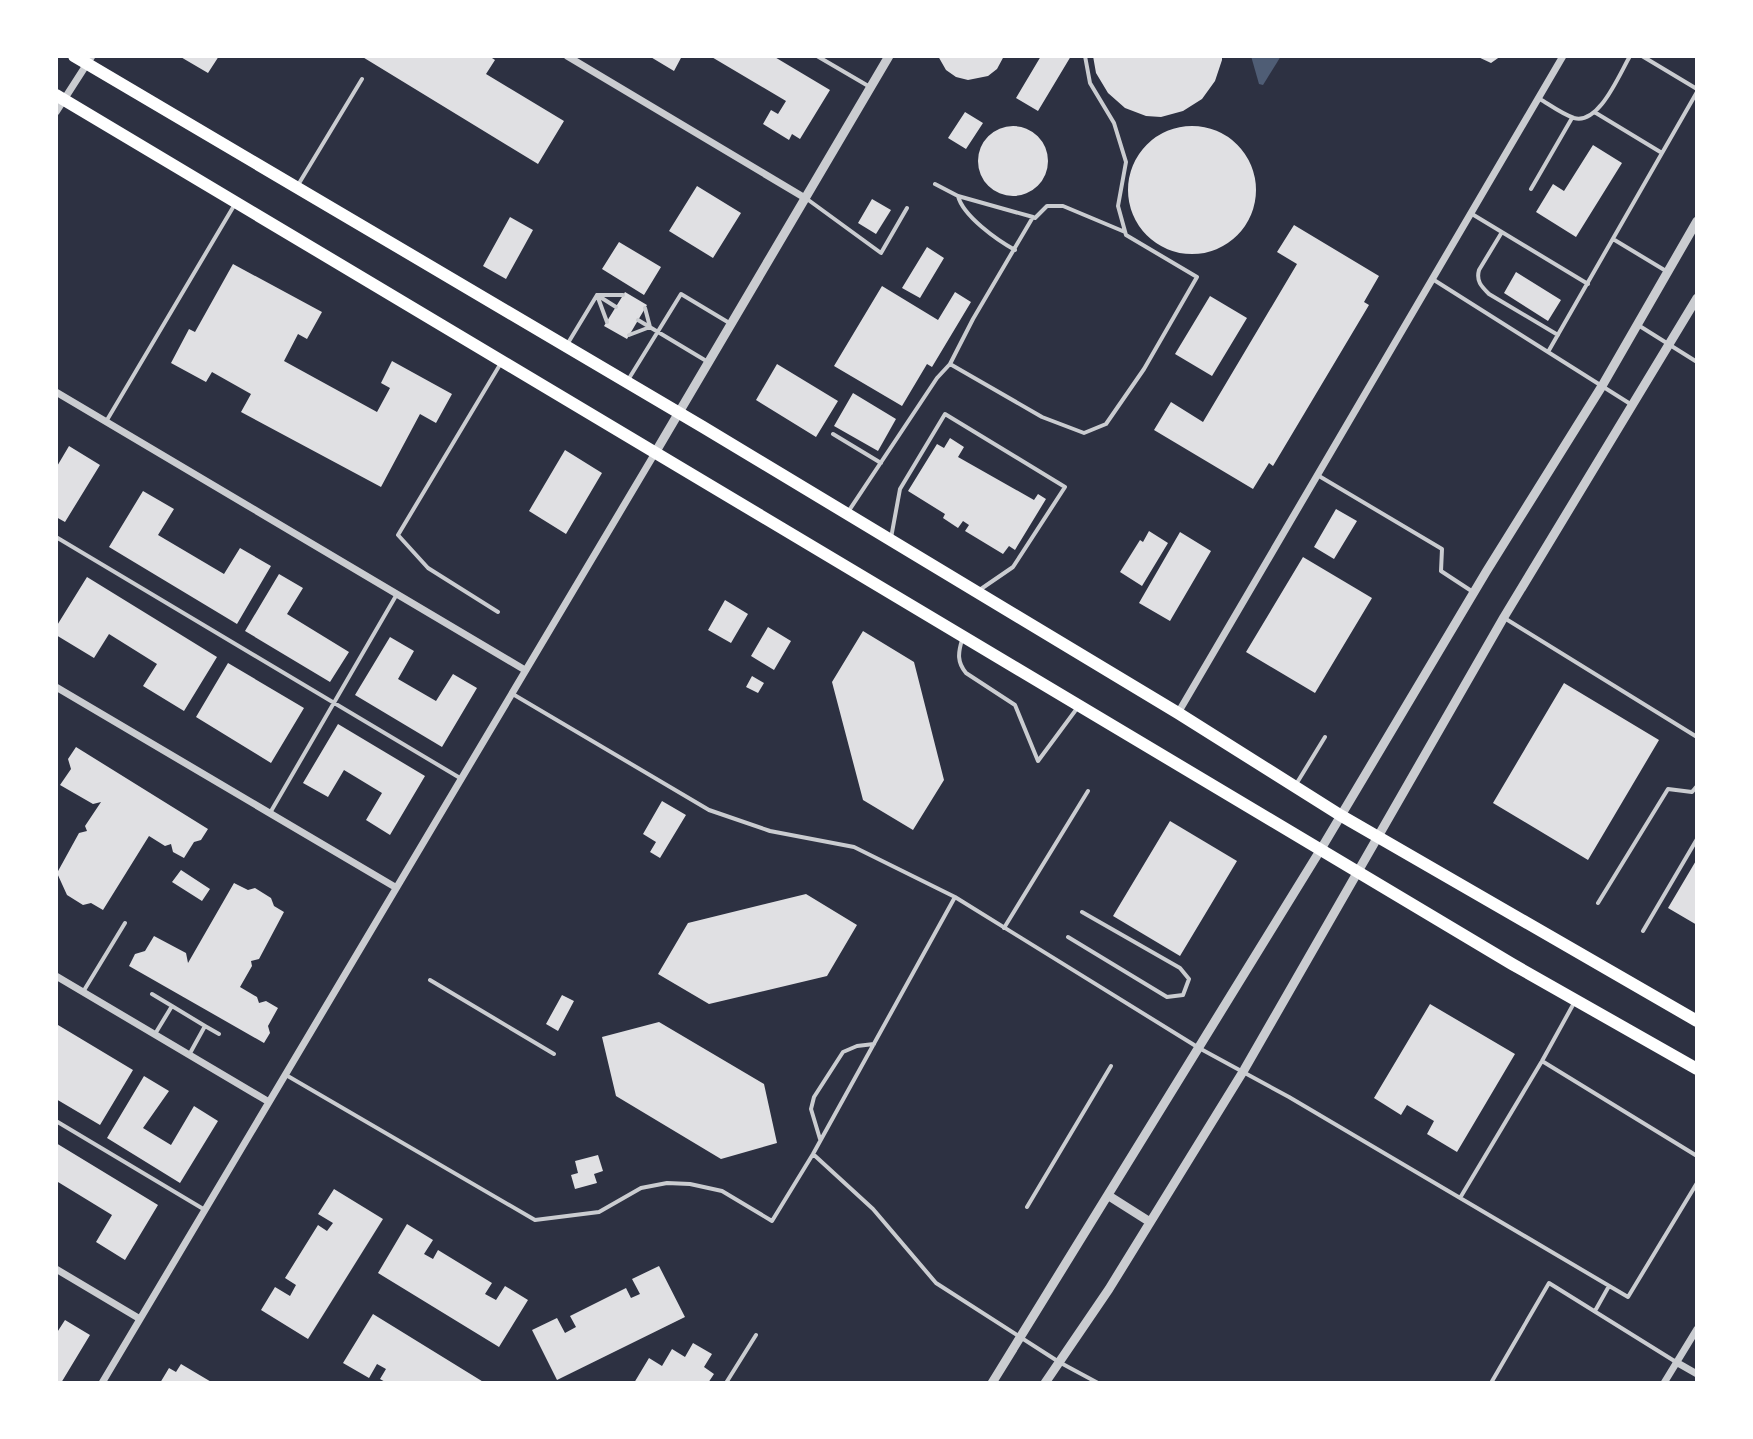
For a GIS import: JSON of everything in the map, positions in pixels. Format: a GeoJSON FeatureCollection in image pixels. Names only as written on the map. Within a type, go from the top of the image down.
{"type":"FeatureCollection","features":[{"type":"Feature","properties":{"kind":"highway"},"geometry":{"type":"LineString","coordinates":[[74,56],[90,60],[297,187],[891,540],[1340,815],[1697,1021]]}},
{"type":"Feature","properties":{"kind":"highway"},"geometry":{"type":"LineString","coordinates":[[60,97],[1357,871],[1697,1069]]}},
{"type":"Feature","properties":{"kind":"street"},"geometry":{"type":"LineString","coordinates":[[567,56],[805,198]]}},
{"type":"Feature","properties":{"kind":"street"},"geometry":{"type":"LineString","coordinates":[[102,1383],[889,56]]}},
{"type":"Feature","properties":{"kind":"street"},"geometry":{"type":"LineString","coordinates":[[1178,713],[1563,56]]}},
{"type":"Feature","properties":{"kind":"street"},"geometry":{"type":"LineString","coordinates":[[56,112],[60,97],[90,60]]}},
{"type":"Feature","properties":{"kind":"street"},"geometry":{"type":"LineString","coordinates":[[992,1383],[1602,386],[1697,221]]}},
{"type":"Feature","properties":{"kind":"street"},"geometry":{"type":"LineString","coordinates":[[1045,1383],[1244,1070],[1504,617],[1697,298]]}},
{"type":"Feature","properties":{"kind":"street"},"geometry":{"type":"LineString","coordinates":[[56,392],[525,670]]}},
{"type":"Feature","properties":{"kind":"street"},"geometry":{"type":"LineString","coordinates":[[56,687],[395,887]]}},
{"type":"Feature","properties":{"kind":"street"},"geometry":{"type":"LineString","coordinates":[[56,976],[269,1102]]}},
{"type":"Feature","properties":{"kind":"street"},"geometry":{"type":"LineString","coordinates":[[1109,1196],[1150,1222]]}},
{"type":"Feature","properties":{"kind":"street"},"geometry":{"type":"LineString","coordinates":[[56,1269],[140,1319]]}},
{"type":"Feature","properties":{"kind":"street"},"geometry":{"type":"LineString","coordinates":[[1664,1383],[1697,1329]]}},
{"type":"Feature","properties":{"kind":"street"},"geometry":{"type":"LineString","coordinates":[[1676,1362],[1697,1374]]}},
{"type":"Feature","properties":{"kind":"lane"},"geometry":{"type":"LineString","coordinates":[[817,56],[871,88]]}},
{"type":"Feature","properties":{"kind":"lane"},"geometry":{"type":"LineString","coordinates":[[1085,56],[1090,83],[1114,123],[1126,162],[1118,206],[1125,232]]}},
{"type":"Feature","properties":{"kind":"lane"},"geometry":{"type":"LineString","coordinates":[[1538,98],[1572,118],[1585,120],[1596,113],[1630,56]]}},
{"type":"Feature","properties":{"kind":"lane"},"geometry":{"type":"LineString","coordinates":[[1548,352],[1697,91],[1642,56]]}},
{"type":"Feature","properties":{"kind":"lane"},"geometry":{"type":"LineString","coordinates":[[297,187],[362,79]]}},
{"type":"Feature","properties":{"kind":"lane"},"geometry":{"type":"LineString","coordinates":[[1596,113],[1663,153]]}},
{"type":"Feature","properties":{"kind":"lane"},"geometry":{"type":"LineString","coordinates":[[1531,189],[1572,118]]}},
{"type":"Feature","properties":{"kind":"lane"},"geometry":{"type":"LineString","coordinates":[[935,184],[958,196],[1033,217]]}},
{"type":"Feature","properties":{"kind":"lane"},"geometry":{"type":"LineString","coordinates":[[958,196],[960,206],[996,239],[1015,250]]}},
{"type":"Feature","properties":{"kind":"lane"},"geometry":{"type":"LineString","coordinates":[[805,198],[881,253],[907,208]]}},
{"type":"Feature","properties":{"kind":"lane"},"geometry":{"type":"LineString","coordinates":[[106,422],[236,202]]}},
{"type":"Feature","properties":{"kind":"lane"},"geometry":{"type":"LineString","coordinates":[[847,514],[937,378],[950,364],[1033,217],[1047,206],[1063,206],[1125,232],[1197,277],[1144,369],[1106,424],[1084,433],[1042,417],[950,364]]}},
{"type":"Feature","properties":{"kind":"lane"},"geometry":{"type":"LineString","coordinates":[[1470,213],[1588,284]]}},
{"type":"Feature","properties":{"kind":"lane"},"geometry":{"type":"LineString","coordinates":[[1502,232],[1477,278],[1489,294],[1558,335]]}},
{"type":"Feature","properties":{"kind":"lane"},"geometry":{"type":"LineString","coordinates":[[1613,239],[1668,272]]}},
{"type":"Feature","properties":{"kind":"lane"},"geometry":{"type":"LineString","coordinates":[[1431,279],[1632,405]]}},
{"type":"Feature","properties":{"kind":"lane"},"geometry":{"type":"LineString","coordinates":[[627,382],[681,294],[731,324]]}},
{"type":"Feature","properties":{"kind":"lane"},"geometry":{"type":"LineString","coordinates":[[566,346],[597,295]]}},
{"type":"Feature","properties":{"kind":"lane"},"geometry":{"type":"LineString","coordinates":[[597,295],[623,295]]}},
{"type":"Feature","properties":{"kind":"lane"},"geometry":{"type":"LineString","coordinates":[[597,295],[616,307]]}},
{"type":"Feature","properties":{"kind":"lane"},"geometry":{"type":"LineString","coordinates":[[597,295],[607,322]]}},
{"type":"Feature","properties":{"kind":"lane"},"geometry":{"type":"LineString","coordinates":[[645,308],[650,327]]}},
{"type":"Feature","properties":{"kind":"lane"},"geometry":{"type":"LineString","coordinates":[[638,320],[709,363]]}},
{"type":"Feature","properties":{"kind":"lane"},"geometry":{"type":"LineString","coordinates":[[1638,325],[1697,362]]}},
{"type":"Feature","properties":{"kind":"lane"},"geometry":{"type":"LineString","coordinates":[[629,335],[650,327]]}},
{"type":"Feature","properties":{"kind":"lane"},"geometry":{"type":"LineString","coordinates":[[498,612],[428,568],[398,535],[502,361]]}},
{"type":"Feature","properties":{"kind":"lane"},"geometry":{"type":"LineString","coordinates":[[891,540],[900,489],[945,414],[1065,487],[1013,567],[976,592]]}},
{"type":"Feature","properties":{"kind":"lane"},"geometry":{"type":"LineString","coordinates":[[833,434],[881,463]]}},
{"type":"Feature","properties":{"kind":"lane"},"geometry":{"type":"LineString","coordinates":[[1317,474],[1442,549],[1441,571],[1474,593]]}},
{"type":"Feature","properties":{"kind":"lane"},"geometry":{"type":"LineString","coordinates":[[56,537],[460,778]]}},
{"type":"Feature","properties":{"kind":"lane"},"geometry":{"type":"LineString","coordinates":[[270,813],[397,594]]}},
{"type":"Feature","properties":{"kind":"lane"},"geometry":{"type":"LineString","coordinates":[[1504,617],[1697,737]]}},
{"type":"Feature","properties":{"kind":"lane"},"geometry":{"type":"LineString","coordinates":[[963,636],[960,665],[966,673],[1015,705],[1038,761],[1079,705]]}},
{"type":"Feature","properties":{"kind":"lane"},"geometry":{"type":"LineString","coordinates":[[511,693],[709,810],[770,831],[854,847],[955,897],[1199,1048],[1244,1070],[1628,1297],[1697,1183]]}},
{"type":"Feature","properties":{"kind":"lane"},"geometry":{"type":"LineString","coordinates":[[1295,786],[1325,737]]}},
{"type":"Feature","properties":{"kind":"lane"},"geometry":{"type":"LineString","coordinates":[[1598,903],[1668,789],[1692,792],[1697,786]]}},
{"type":"Feature","properties":{"kind":"lane"},"geometry":{"type":"LineString","coordinates":[[1004,928],[1088,791]]}},
{"type":"Feature","properties":{"kind":"lane"},"geometry":{"type":"LineString","coordinates":[[1643,931],[1697,839]]}},
{"type":"Feature","properties":{"kind":"lane"},"geometry":{"type":"LineString","coordinates":[[285,1074],[535,1220],[599,1212],[641,1188],[667,1183],[722,1191],[772,1221],[813,1154],[955,897]]}},
{"type":"Feature","properties":{"kind":"lane"},"geometry":{"type":"LineString","coordinates":[[1068,937],[1167,997],[1183,995],[1188,988],[1189,979],[1180,968],[1082,912]]}},
{"type":"Feature","properties":{"kind":"lane"},"geometry":{"type":"LineString","coordinates":[[83,992],[125,923]]}},
{"type":"Feature","properties":{"kind":"lane"},"geometry":{"type":"LineString","coordinates":[[430,980],[554,1054]]}},
{"type":"Feature","properties":{"kind":"lane"},"geometry":{"type":"LineString","coordinates":[[152,994],[219,1034]]}},
{"type":"Feature","properties":{"kind":"lane"},"geometry":{"type":"LineString","coordinates":[[1460,1198],[1575,1000]]}},
{"type":"Feature","properties":{"kind":"lane"},"geometry":{"type":"LineString","coordinates":[[155,1034],[172,1006]]}},
{"type":"Feature","properties":{"kind":"lane"},"geometry":{"type":"LineString","coordinates":[[189,1055],[205,1026]]}},
{"type":"Feature","properties":{"kind":"lane"},"geometry":{"type":"LineString","coordinates":[[820,1140],[811,1109],[814,1097],[843,1052],[874,1044]]}},
{"type":"Feature","properties":{"kind":"lane"},"geometry":{"type":"LineString","coordinates":[[1542,1061],[1697,1156]]}},
{"type":"Feature","properties":{"kind":"lane"},"geometry":{"type":"LineString","coordinates":[[1027,1207],[1111,1066]]}},
{"type":"Feature","properties":{"kind":"lane"},"geometry":{"type":"LineString","coordinates":[[56,1121],[205,1210]]}},
{"type":"Feature","properties":{"kind":"lane"},"geometry":{"type":"LineString","coordinates":[[813,1154],[873,1209],[936,1283],[1059,1362],[1098,1383]]}},
{"type":"Feature","properties":{"kind":"lane"},"geometry":{"type":"LineString","coordinates":[[1491,1383],[1549,1283],[1676,1362]]}},
{"type":"Feature","properties":{"kind":"lane"},"geometry":{"type":"LineString","coordinates":[[1595,1311],[1609,1286]]}},
{"type":"Feature","properties":{"kind":"lane"},"geometry":{"type":"LineString","coordinates":[[726,1383],[756,1335]]}},
{"type":"Feature","properties":{"kind":"water"},"geometry":{"type":"Polygon","coordinates":[[[1251,56],[1281,56],[1263,85],[1259,84],[1251,56]]]}},
{"type":"Feature","properties":{"kind":"building"},"geometry":{"type":"Polygon","coordinates":[[[179,56],[219,56],[208,73],[179,56]]]}},
{"type":"Feature","properties":{"kind":"building"},"geometry":{"type":"Polygon","coordinates":[[[361,56],[489,56],[495,60],[486,74],[564,121],[538,164],[361,56]]]}},
{"type":"Feature","properties":{"kind":"building"},"geometry":{"type":"Polygon","coordinates":[[[649,56],[682,56],[674,71],[649,56]]]}},
{"type":"Feature","properties":{"kind":"building"},"geometry":{"type":"Polygon","coordinates":[[[710,56],[773,56],[830,90],[800,139],[792,134],[789,140],[763,124],[771,110],[778,114],[786,101],[710,56]]]}},
{"type":"Feature","properties":{"kind":"building"},"geometry":{"type":"Polygon","coordinates":[[[938,56],[1004,56],[997,69],[988,76],[968,80],[946,70],[938,56]]]}},
{"type":"Feature","properties":{"kind":"building"},"geometry":{"type":"Polygon","coordinates":[[[1041,56],[1071,56],[1038,111],[1016,98],[1041,56]]]}},
{"type":"Feature","properties":{"kind":"building"},"geometry":{"type":"Polygon","coordinates":[[[1093,56],[1222,56],[1222,60],[1215,81],[1202,99],[1183,111],[1161,117],[1146,116],[1125,108],[1108,93],[1096,73],[1093,56]]]}},
{"type":"Feature","properties":{"kind":"building"},"geometry":{"type":"Polygon","coordinates":[[[1476,56],[1501,56],[1491,63],[1476,56]]]}},
{"type":"Feature","properties":{"kind":"building"},"geometry":{"type":"Polygon","coordinates":[[[965,112],[983,123],[966,149],[948,138],[965,112]]]}},
{"type":"Feature","properties":{"kind":"building"},"geometry":{"type":"Polygon","coordinates":[[[1013,126],[1038,136],[1048,161],[1038,186],[1013,196],[988,186],[978,161],[988,136],[1013,126]]]}},
{"type":"Feature","properties":{"kind":"building"},"geometry":{"type":"Polygon","coordinates":[[[1192,126],[1217,131],[1237,145],[1251,165],[1256,190],[1251,215],[1237,235],[1217,249],[1192,254],[1167,249],[1147,235],[1133,215],[1128,190],[1133,165],[1147,145],[1167,131],[1192,126]]]}},
{"type":"Feature","properties":{"kind":"building"},"geometry":{"type":"Polygon","coordinates":[[[1593,145],[1622,163],[1576,237],[1536,212],[1553,184],[1564,191],[1593,145]]]}},
{"type":"Feature","properties":{"kind":"building"},"geometry":{"type":"Polygon","coordinates":[[[697,186],[741,213],[713,258],[669,231],[697,186]]]}},
{"type":"Feature","properties":{"kind":"building"},"geometry":{"type":"Polygon","coordinates":[[[872,199],[891,210],[876,234],[858,223],[872,199]]]}},
{"type":"Feature","properties":{"kind":"building"},"geometry":{"type":"Polygon","coordinates":[[[510,217],[533,230],[506,279],[483,266],[510,217]]]}},
{"type":"Feature","properties":{"kind":"building"},"geometry":{"type":"Polygon","coordinates":[[[1294,225],[1379,276],[1364,302],[1369,305],[1273,466],[1269,463],[1253,489],[1154,430],[1171,402],[1203,422],[1297,264],[1277,252],[1294,225]]]}},
{"type":"Feature","properties":{"kind":"building"},"geometry":{"type":"Polygon","coordinates":[[[619,242],[661,267],[644,295],[602,269],[619,242]]]}},
{"type":"Feature","properties":{"kind":"building"},"geometry":{"type":"Polygon","coordinates":[[[927,247],[944,258],[920,298],[902,288],[927,247]]]}},
{"type":"Feature","properties":{"kind":"building"},"geometry":{"type":"Polygon","coordinates":[[[233,264],[322,312],[307,339],[298,334],[284,361],[377,412],[390,388],[381,383],[392,361],[452,394],[436,423],[420,414],[381,487],[241,412],[251,394],[212,372],[206,382],[171,363],[189,329],[195,332],[233,264]]]}},
{"type":"Feature","properties":{"kind":"building"},"geometry":{"type":"Polygon","coordinates":[[[1516,272],[1561,300],[1548,321],[1504,293],[1516,272]]]}},
{"type":"Feature","properties":{"kind":"building"},"geometry":{"type":"Polygon","coordinates":[[[882,286],[938,320],[955,292],[971,302],[932,367],[927,364],[902,406],[834,366],[882,286]]]}},
{"type":"Feature","properties":{"kind":"building"},"geometry":{"type":"Polygon","coordinates":[[[625,292],[647,305],[627,339],[604,326],[625,292]]]}},
{"type":"Feature","properties":{"kind":"building"},"geometry":{"type":"Polygon","coordinates":[[[1210,296],[1247,318],[1212,376],[1175,354],[1210,296]]]}},
{"type":"Feature","properties":{"kind":"building"},"geometry":{"type":"Polygon","coordinates":[[[777,364],[838,401],[816,437],[756,400],[777,364]]]}},
{"type":"Feature","properties":{"kind":"building"},"geometry":{"type":"Polygon","coordinates":[[[853,393],[896,419],[878,451],[834,426],[853,393]]]}},
{"type":"Feature","properties":{"kind":"building"},"geometry":{"type":"Polygon","coordinates":[[[950,438],[964,447],[958,457],[1034,500],[1038,494],[1046,499],[1015,550],[1009,546],[1003,554],[965,531],[969,525],[963,521],[958,528],[943,518],[945,514],[908,491],[937,444],[944,448],[950,438]]]}},
{"type":"Feature","properties":{"kind":"building"},"geometry":{"type":"Polygon","coordinates":[[[69,446],[100,465],[65,522],[56,517],[56,468],[69,446]]]}},
{"type":"Feature","properties":{"kind":"building"},"geometry":{"type":"Polygon","coordinates":[[[565,450],[602,473],[566,534],[529,511],[565,450]]]}},
{"type":"Feature","properties":{"kind":"building"},"geometry":{"type":"Polygon","coordinates":[[[143,491],[174,509],[158,535],[224,574],[240,548],[271,566],[237,624],[109,547],[143,491]]]}},
{"type":"Feature","properties":{"kind":"building"},"geometry":{"type":"Polygon","coordinates":[[[1336,509],[1357,521],[1334,559],[1314,547],[1336,509]]]}},
{"type":"Feature","properties":{"kind":"building"},"geometry":{"type":"Polygon","coordinates":[[[1149,531],[1168,543],[1142,586],[1120,572],[1149,531]]]}},
{"type":"Feature","properties":{"kind":"building"},"geometry":{"type":"Polygon","coordinates":[[[1180,532],[1211,551],[1170,621],[1139,603],[1180,532]]]}},
{"type":"Feature","properties":{"kind":"building"},"geometry":{"type":"Polygon","coordinates":[[[1303,557],[1372,598],[1315,693],[1246,652],[1303,557]]]}},
{"type":"Feature","properties":{"kind":"building"},"geometry":{"type":"Polygon","coordinates":[[[279,574],[303,588],[287,614],[349,652],[330,682],[245,631],[279,574]]]}},
{"type":"Feature","properties":{"kind":"building"},"geometry":{"type":"Polygon","coordinates":[[[87,577],[217,657],[184,711],[143,686],[157,664],[109,634],[94,658],[56,635],[56,627],[87,577]]]}},
{"type":"Feature","properties":{"kind":"building"},"geometry":{"type":"Polygon","coordinates":[[[725,600],[748,614],[731,643],[708,630],[725,600]]]}},
{"type":"Feature","properties":{"kind":"building"},"geometry":{"type":"Polygon","coordinates":[[[768,627],[791,641],[774,670],[751,656],[768,627]]]}},
{"type":"Feature","properties":{"kind":"building"},"geometry":{"type":"Polygon","coordinates":[[[863,631],[914,662],[944,780],[913,830],[863,800],[832,682],[863,631]]]}},
{"type":"Feature","properties":{"kind":"building"},"geometry":{"type":"Polygon","coordinates":[[[390,637],[414,651],[398,679],[436,701],[453,674],[477,688],[442,747],[355,695],[390,637]]]}},
{"type":"Feature","properties":{"kind":"building"},"geometry":{"type":"Polygon","coordinates":[[[228,663],[304,708],[271,763],[196,717],[228,663]]]}},
{"type":"Feature","properties":{"kind":"building"},"geometry":{"type":"Polygon","coordinates":[[[752,676],[764,683],[758,693],[746,687],[752,676]]]}},
{"type":"Feature","properties":{"kind":"building"},"geometry":{"type":"Polygon","coordinates":[[[1564,683],[1659,740],[1588,860],[1493,803],[1564,683]]]}},
{"type":"Feature","properties":{"kind":"building"},"geometry":{"type":"Polygon","coordinates":[[[338,724],[425,776],[390,835],[366,820],[382,793],[344,770],[328,797],[303,783],[338,724]]]}},
{"type":"Feature","properties":{"kind":"building"},"geometry":{"type":"Polygon","coordinates":[[[76,747],[208,829],[201,840],[194,842],[184,858],[173,852],[171,844],[165,846],[149,836],[103,910],[91,903],[83,905],[67,895],[57,873],[79,833],[87,831],[85,826],[101,802],[93,804],[60,785],[71,769],[68,759],[76,747]]]}},
{"type":"Feature","properties":{"kind":"building"},"geometry":{"type":"Polygon","coordinates":[[[662,801],[686,815],[660,858],[650,852],[656,842],[643,834],[662,801]]]}},
{"type":"Feature","properties":{"kind":"building"},"geometry":{"type":"Polygon","coordinates":[[[1170,821],[1237,861],[1180,956],[1113,916],[1170,821]]]}},
{"type":"Feature","properties":{"kind":"building"},"geometry":{"type":"Polygon","coordinates":[[[1697,859],[1697,925],[1668,908],[1697,859]]]}},
{"type":"Feature","properties":{"kind":"building"},"geometry":{"type":"Polygon","coordinates":[[[181,870],[210,889],[202,901],[172,882],[181,870]]]}},
{"type":"Feature","properties":{"kind":"building"},"geometry":{"type":"Polygon","coordinates":[[[234,883],[248,890],[255,888],[271,898],[274,906],[284,912],[259,959],[251,961],[252,966],[240,987],[257,997],[259,1003],[266,1001],[278,1008],[268,1026],[270,1033],[264,1043],[129,966],[135,954],[145,951],[154,936],[186,953],[188,963],[234,883]]]}},
{"type":"Feature","properties":{"kind":"building"},"geometry":{"type":"Polygon","coordinates":[[[806,894],[857,925],[827,976],[709,1004],[658,974],[688,923],[806,894]]]}},
{"type":"Feature","properties":{"kind":"building"},"geometry":{"type":"Polygon","coordinates":[[[562,995],[574,1001],[558,1031],[546,1024],[562,995]]]}},
{"type":"Feature","properties":{"kind":"building"},"geometry":{"type":"Polygon","coordinates":[[[1430,1004],[1515,1054],[1457,1152],[1427,1134],[1434,1121],[1407,1105],[1401,1115],[1374,1098],[1430,1004]]]}},
{"type":"Feature","properties":{"kind":"building"},"geometry":{"type":"Polygon","coordinates":[[[659,1022],[764,1084],[777,1143],[721,1159],[616,1096],[602,1037],[659,1022]]]}},
{"type":"Feature","properties":{"kind":"building"},"geometry":{"type":"Polygon","coordinates":[[[58,1025],[133,1070],[100,1125],[56,1099],[58,1025]]]}},
{"type":"Feature","properties":{"kind":"building"},"geometry":{"type":"Polygon","coordinates":[[[144,1076],[169,1091],[143,1128],[171,1145],[194,1106],[218,1121],[180,1183],[107,1138],[144,1076]]]}},
{"type":"Feature","properties":{"kind":"building"},"geometry":{"type":"Polygon","coordinates":[[[56,1143],[158,1205],[125,1260],[96,1242],[112,1215],[58,1182],[56,1185],[56,1143]]]}},
{"type":"Feature","properties":{"kind":"building"},"geometry":{"type":"Polygon","coordinates":[[[598,1155],[603,1171],[594,1174],[597,1183],[575,1189],[571,1175],[578,1173],[575,1161],[598,1155]]]}},
{"type":"Feature","properties":{"kind":"building"},"geometry":{"type":"Polygon","coordinates":[[[334,1189],[383,1219],[308,1339],[261,1310],[275,1287],[290,1296],[296,1285],[285,1278],[318,1225],[327,1231],[333,1223],[318,1214],[334,1189]]]}},
{"type":"Feature","properties":{"kind":"building"},"geometry":{"type":"Polygon","coordinates":[[[407,1224],[433,1240],[424,1254],[433,1259],[438,1250],[492,1283],[485,1294],[496,1300],[505,1286],[528,1300],[499,1347],[378,1273],[407,1224]]]}},
{"type":"Feature","properties":{"kind":"building"},"geometry":{"type":"Polygon","coordinates":[[[659,1266],[685,1317],[557,1380],[532,1330],[557,1318],[565,1333],[576,1327],[570,1316],[626,1288],[631,1298],[640,1294],[632,1279],[659,1266]]]}},
{"type":"Feature","properties":{"kind":"building"},"geometry":{"type":"Polygon","coordinates":[[[373,1314],[485,1383],[387,1383],[380,1379],[386,1369],[377,1364],[369,1378],[343,1363],[373,1314]]]}},
{"type":"Feature","properties":{"kind":"building"},"geometry":{"type":"Polygon","coordinates":[[[65,1320],[90,1335],[61,1383],[56,1383],[56,1334],[65,1320]]]}},
{"type":"Feature","properties":{"kind":"building"},"geometry":{"type":"Polygon","coordinates":[[[693,1343],[712,1354],[704,1367],[714,1374],[708,1383],[634,1383],[649,1358],[662,1366],[672,1349],[685,1357],[693,1343]]]}},
{"type":"Feature","properties":{"kind":"building"},"geometry":{"type":"Polygon","coordinates":[[[181,1364],[213,1383],[160,1383],[169,1368],[176,1372],[181,1364]]]}}]}
